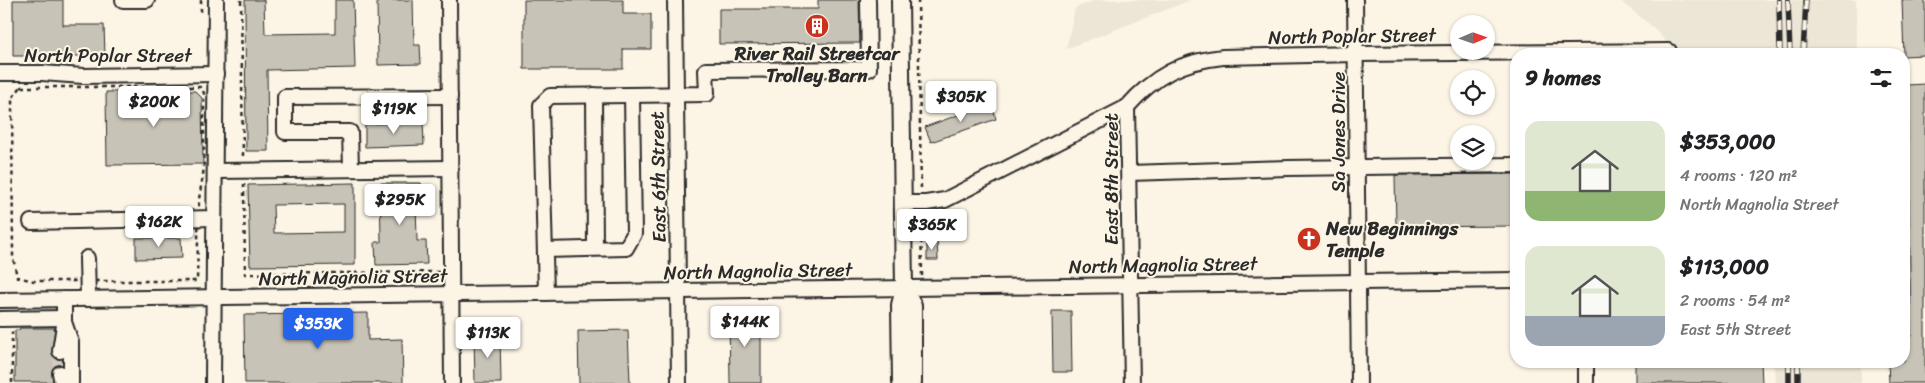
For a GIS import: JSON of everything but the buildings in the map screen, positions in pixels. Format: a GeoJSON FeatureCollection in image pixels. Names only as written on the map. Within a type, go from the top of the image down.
{"type":"FeatureCollection","features":[{"type":"Feature","properties":{"kind":"main road"},"geometry":{"type":"LineString","coordinates":[[900,0],[904,288],[900,305],[901,383]]}},
{"type":"Feature","properties":{"kind":"main road"},"geometry":{"type":"LineString","coordinates":[[904,288],[912,306],[913,383]]}},
{"type":"Feature","properties":{"kind":"street"},"geometry":{"type":"LineString","coordinates":[[123,0],[147,0]]}},
{"type":"Feature","properties":{"kind":"street"},"geometry":{"type":"LineString","coordinates":[[213,383],[216,0]]}},
{"type":"Feature","properties":{"kind":"street"},"geometry":{"type":"LineString","coordinates":[[448,0],[453,294],[452,383]]}},
{"type":"Feature","properties":{"kind":"street","name":"East 6th Street"},"geometry":{"type":"LineString","coordinates":[[675,0],[679,383]]}},
{"type":"Feature","properties":{"kind":"street"},"geometry":{"type":"LineString","coordinates":[[546,293],[541,105],[550,96],[707,94],[706,70],[869,69],[868,0]]}},
{"type":"Feature","properties":{"kind":"street","name":"Sa Jones Drive"},"geometry":{"type":"LineString","coordinates":[[1355,0],[1359,383]]}},
{"type":"Feature","properties":{"kind":"street","name":"North Poplar Street"},"geometry":{"type":"LineString","coordinates":[[1245,57],[1510,53]]}},
{"type":"Feature","properties":{"kind":"street","name":"East 8th Street"},"geometry":{"type":"LineString","coordinates":[[1132,383],[1127,107],[1154,80],[1185,65],[1203,59],[1245,57]]}},
{"type":"Feature","properties":{"kind":"street","name":"North Poplar Street"},"geometry":{"type":"LineString","coordinates":[[0,73],[83,76],[216,74]]}},
{"type":"Feature","properties":{"kind":"street"},"geometry":{"type":"LineString","coordinates":[[594,95],[595,248]]}},
{"type":"Feature","properties":{"kind":"street"},"geometry":{"type":"LineString","coordinates":[[545,250],[626,248],[634,234],[632,95]]}},
{"type":"Feature","properties":{"kind":"street"},"geometry":{"type":"LineString","coordinates":[[351,169],[350,132],[285,132],[285,97],[450,96]]}},
{"type":"Feature","properties":{"kind":"street"},"geometry":{"type":"LineString","coordinates":[[903,204],[926,203],[951,198],[1127,107]]}},
{"type":"Feature","properties":{"kind":"street"},"geometry":{"type":"LineString","coordinates":[[1129,173],[1510,165]]}},
{"type":"Feature","properties":{"kind":"street"},"geometry":{"type":"LineString","coordinates":[[215,171],[451,168]]}},
{"type":"Feature","properties":{"kind":"street"},"geometry":{"type":"LineString","coordinates":[[31,222],[214,218]]}},
{"type":"Feature","properties":{"kind":"street"},"geometry":{"type":"LineString","coordinates":[[87,258],[88,299]]}},
{"type":"Feature","properties":{"kind":"street","name":"North Magnolia Street"},"geometry":{"type":"LineString","coordinates":[[0,300],[1510,280]]}},
{"type":"Feature","properties":{"kind":"street"},"geometry":{"type":"LineString","coordinates":[[60,351],[64,320],[64,299]]}},
{"type":"Feature","properties":{"kind":"street"},"geometry":{"type":"LineString","coordinates":[[0,319],[64,320]]}},
{"type":"Feature","properties":{"kind":"street"},"geometry":{"type":"LineString","coordinates":[[64,320],[70,342],[71,383]]}},
{"type":"Feature","properties":{"kind":"street"},"geometry":{"type":"LineString","coordinates":[[1586,368],[1586,383]]}},
{"type":"Feature","properties":{"kind":"path"},"geometry":{"type":"LineString","coordinates":[[241,0],[245,274],[447,272]]}},
{"type":"Feature","properties":{"kind":"path"},"geometry":{"type":"LineString","coordinates":[[17,277],[12,257],[12,98],[21,87],[200,87]]}},
{"type":"Feature","properties":{"kind":"path"},"geometry":{"type":"LineString","coordinates":[[12,383],[12,323],[14,318]]}},
{"type":"Feature","properties":{"kind":"shaded area"},"geometry":{"type":"Polygon","coordinates":[[[1096,0],[1191,0],[1066,49],[1075,8],[1096,0]]]}},
{"type":"Feature","properties":{"kind":"shaded area"},"geometry":{"type":"Polygon","coordinates":[[[1619,0],[1856,0],[1857,48],[1671,48],[1654,28],[1619,0]]]}},
{"type":"Feature","properties":{"kind":"shaded area"},"geometry":{"type":"Polygon","coordinates":[[[1774,368],[1861,368],[1861,383],[1776,383],[1774,368]]]}},
{"type":"Feature","properties":{"kind":"tunnel"},"geometry":{"type":"LineString","coordinates":[[60,351],[60,373]]}},
{"type":"Feature","properties":{"kind":"railway"},"geometry":{"type":"LineString","coordinates":[[1779,0],[1780,48]]}},
{"type":"Feature","properties":{"kind":"railway"},"geometry":{"type":"LineString","coordinates":[[1788,0],[1790,48]]}},
{"type":"Feature","properties":{"kind":"railway"},"geometry":{"type":"LineString","coordinates":[[1803,48],[1806,0]]}},
{"type":"Feature","properties":{"kind":"railway"},"geometry":{"type":"LineString","coordinates":[[1789,368],[1789,383]]}},
{"type":"Feature","properties":{"kind":"railway"},"geometry":{"type":"LineString","coordinates":[[1798,368],[1798,383]]}},
{"type":"Feature","properties":{"kind":"place","name":"River Rail Streetcar Trolley Barn"},"geometry":{"type":"Point","coordinates":[817,26]}},
{"type":"Feature","properties":{"kind":"place","name":"New Beginnings Temple"},"geometry":{"type":"Point","coordinates":[1309,239]}}]}
